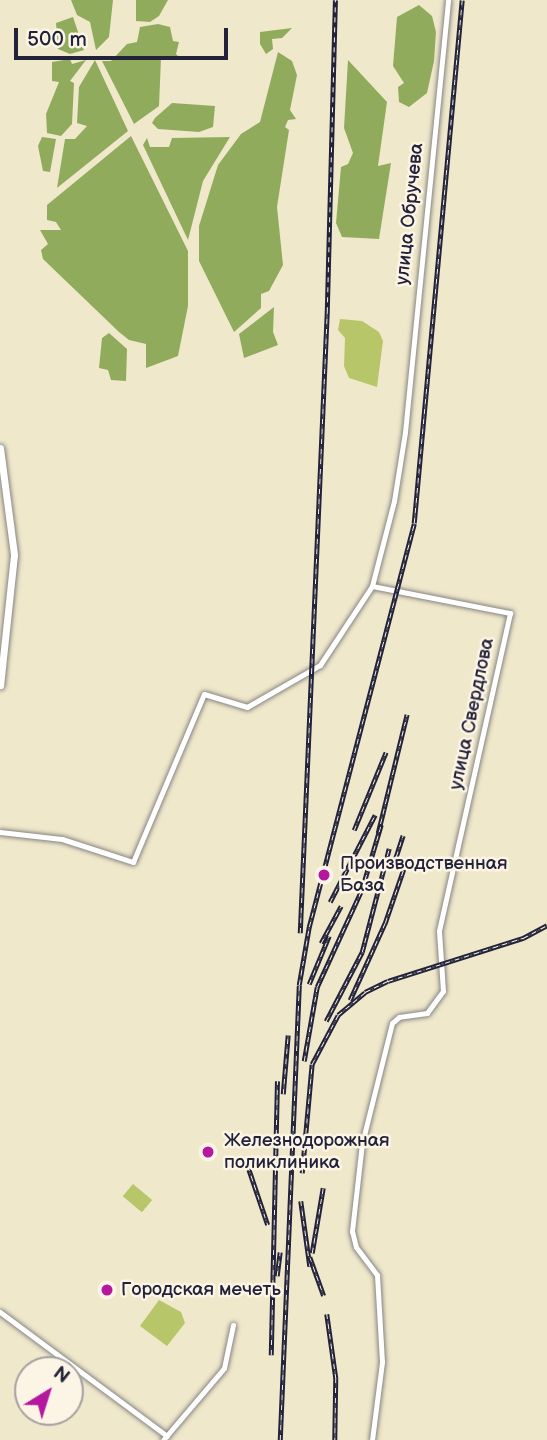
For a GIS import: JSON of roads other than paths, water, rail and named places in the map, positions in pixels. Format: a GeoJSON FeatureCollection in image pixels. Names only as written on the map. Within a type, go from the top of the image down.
{"type":"FeatureCollection","features":[{"type":"Feature","properties":{"kind":"main road"},"geometry":{"type":"LineString","coordinates":[[0,448],[13,555],[0,685]]}},
{"type":"Feature","properties":{"kind":"street","name":"улица Обручева"},"geometry":{"type":"LineString","coordinates":[[0,832],[62,839],[133,862],[204,694],[247,708],[320,665],[372,586],[394,501],[405,432],[448,0]]}},
{"type":"Feature","properties":{"kind":"street","name":"улица Свердлова"},"geometry":{"type":"LineString","coordinates":[[372,586],[510,613],[439,931],[443,991],[428,1013],[400,1017],[392,1023],[359,1163],[354,1241],[377,1275],[380,1311],[382,1362],[372,1440]]}},
{"type":"Feature","properties":{"kind":"street"},"geometry":{"type":"LineString","coordinates":[[0,1312],[118,1398],[165,1438],[224,1368],[233,1325]]}},
{"type":"Feature","properties":{"kind":"railway"},"geometry":{"type":"LineString","coordinates":[[300,933],[327,312],[335,0]]}},
{"type":"Feature","properties":{"kind":"railway"},"geometry":{"type":"LineString","coordinates":[[280,1440],[299,985],[309,927],[414,523],[462,0]]}},
{"type":"Feature","properties":{"kind":"railway"},"geometry":{"type":"LineString","coordinates":[[378,833],[407,714]]}},
{"type":"Feature","properties":{"kind":"railway"},"geometry":{"type":"LineString","coordinates":[[354,830],[386,752]]}},
{"type":"Feature","properties":{"kind":"railway"},"geometry":{"type":"LineString","coordinates":[[330,902],[375,815]]}},
{"type":"Feature","properties":{"kind":"railway"},"geometry":{"type":"LineString","coordinates":[[304,1061],[317,987],[362,889],[381,825]]}},
{"type":"Feature","properties":{"kind":"railway"},"geometry":{"type":"LineString","coordinates":[[393,866],[403,836]]}},
{"type":"Feature","properties":{"kind":"railway"},"geometry":{"type":"LineString","coordinates":[[326,1021],[362,952],[389,848]]}},
{"type":"Feature","properties":{"kind":"railway"},"geometry":{"type":"LineString","coordinates":[[350,1000],[385,923],[407,859]]}},
{"type":"Feature","properties":{"kind":"railway"},"geometry":{"type":"LineString","coordinates":[[321,943],[341,906]]}},
{"type":"Feature","properties":{"kind":"railway"},"geometry":{"type":"LineString","coordinates":[[302,1173],[312,1064],[338,1015],[365,992],[388,981],[523,938],[547,925]]}},
{"type":"Feature","properties":{"kind":"railway"},"geometry":{"type":"LineString","coordinates":[[309,984],[329,936]]}},
{"type":"Feature","properties":{"kind":"railway"},"geometry":{"type":"LineString","coordinates":[[283,1094],[288,1035]]}},
{"type":"Feature","properties":{"kind":"railway"},"geometry":{"type":"LineString","coordinates":[[271,1355],[277,1081]]}},
{"type":"Feature","properties":{"kind":"railway"},"geometry":{"type":"LineString","coordinates":[[248,1166],[268,1225]]}},
{"type":"Feature","properties":{"kind":"railway"},"geometry":{"type":"LineString","coordinates":[[312,1253],[323,1188]]}},
{"type":"Feature","properties":{"kind":"railway"},"geometry":{"type":"LineString","coordinates":[[301,1201],[310,1266]]}},
{"type":"Feature","properties":{"kind":"railway"},"geometry":{"type":"LineString","coordinates":[[277,1276],[280,1252]]}},
{"type":"Feature","properties":{"kind":"railway"},"geometry":{"type":"LineString","coordinates":[[310,1257],[324,1296]]}},
{"type":"Feature","properties":{"kind":"railway"},"geometry":{"type":"LineString","coordinates":[[327,1314],[336,1378],[335,1440]]}},
{"type":"Feature","properties":{"kind":"place","name":"Производственная База"},"geometry":{"type":"Point","coordinates":[324,875]}},
{"type":"Feature","properties":{"kind":"place","name":"Железнодорожная поликлиника"},"geometry":{"type":"Point","coordinates":[208,1152]}},
{"type":"Feature","properties":{"kind":"place","name":"Городская мечеть"},"geometry":{"type":"Point","coordinates":[107,1290]}}]}
